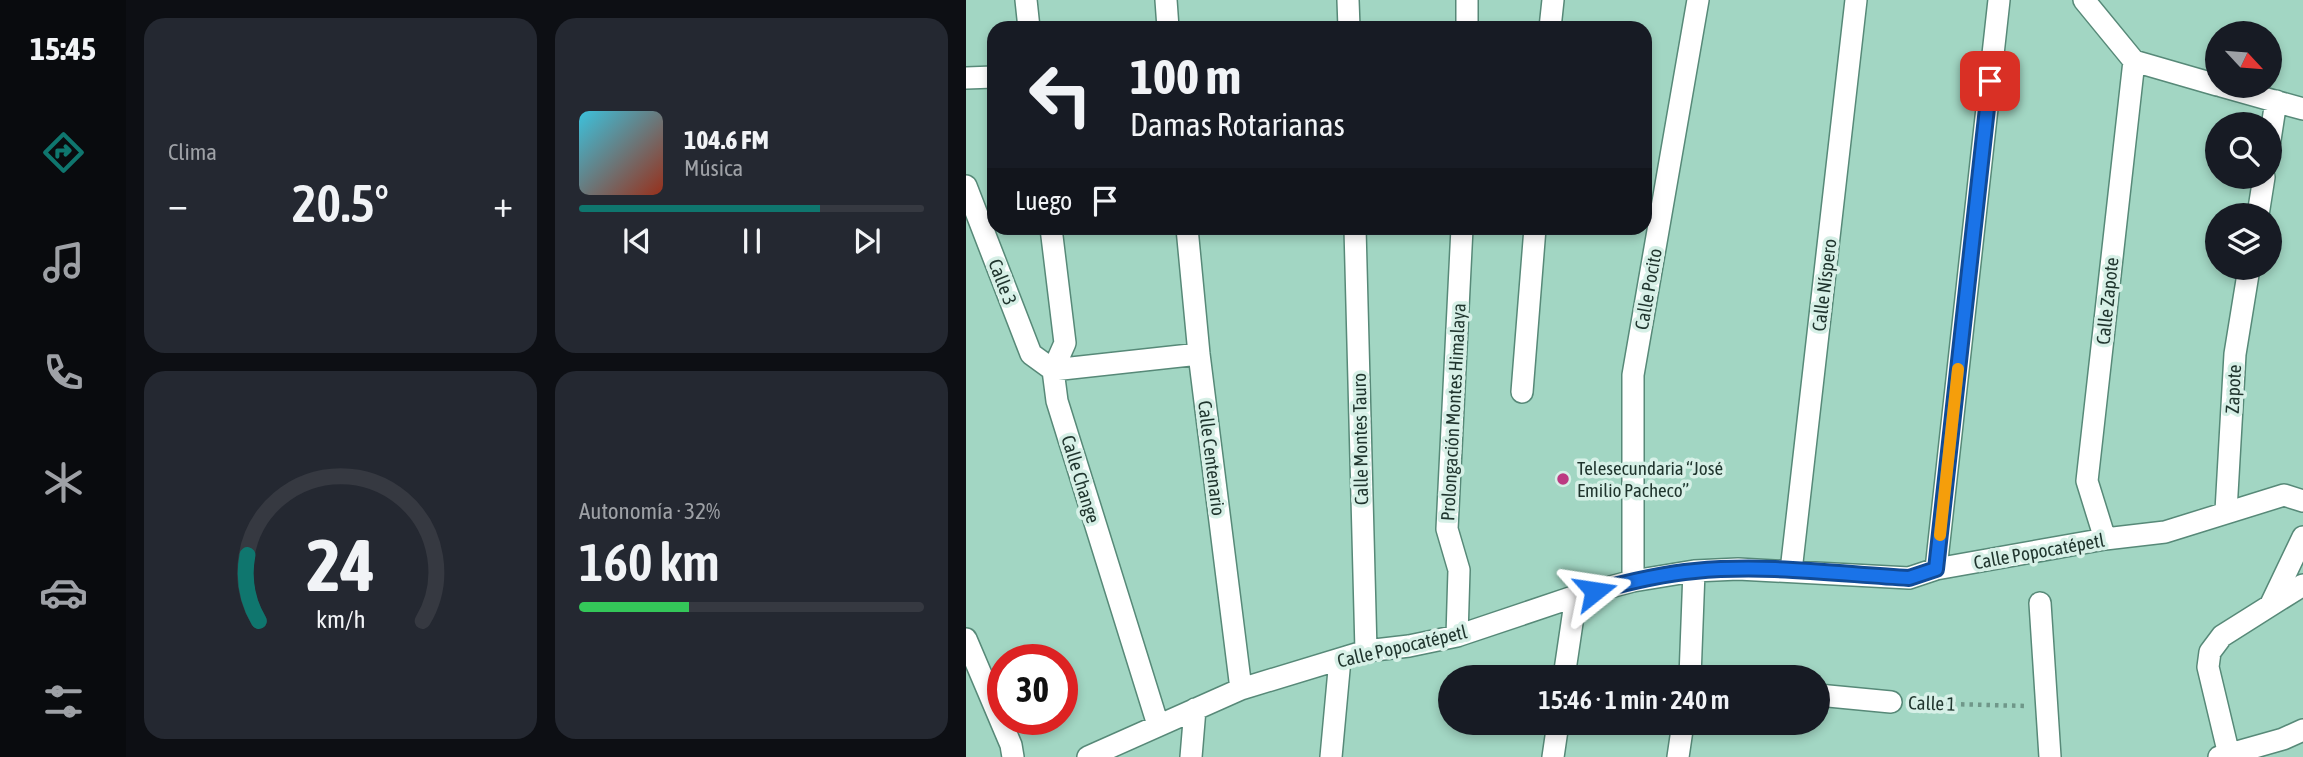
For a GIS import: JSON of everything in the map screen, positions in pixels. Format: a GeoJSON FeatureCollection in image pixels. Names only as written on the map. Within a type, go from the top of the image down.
{"type":"FeatureCollection","features":[{"type":"Feature","properties":{"kind":"street"},"geometry":{"type":"LineString","coordinates":[[1026,0],[1028,21]]}},
{"type":"Feature","properties":{"kind":"street"},"geometry":{"type":"LineString","coordinates":[[1166,0],[1168,21]]}},
{"type":"Feature","properties":{"kind":"street"},"geometry":{"type":"LineString","coordinates":[[1348,0],[1349,21]]}},
{"type":"Feature","properties":{"kind":"street"},"geometry":{"type":"LineString","coordinates":[[1467,0],[1467,21]]}},
{"type":"Feature","properties":{"kind":"street"},"geometry":{"type":"LineString","coordinates":[[1551,21],[1553,0]]}},
{"type":"Feature","properties":{"kind":"street","name":"Calle Pocito"},"geometry":{"type":"LineString","coordinates":[[1633,581],[1633,375],[1698,0]]}},
{"type":"Feature","properties":{"kind":"street","name":"Calle Níspero"},"geometry":{"type":"LineString","coordinates":[[1791,571],[1856,0]]}},
{"type":"Feature","properties":{"kind":"street"},"geometry":{"type":"LineString","coordinates":[[1936,569],[1999,0]]}},
{"type":"Feature","properties":{"kind":"street"},"geometry":{"type":"LineString","coordinates":[[2084,0],[2133,61],[2205,81]]}},
{"type":"Feature","properties":{"kind":"street","name":"Calle Zapote"},"geometry":{"type":"LineString","coordinates":[[2105,539],[2087,481],[2133,61]]}},
{"type":"Feature","properties":{"kind":"street"},"geometry":{"type":"LineString","coordinates":[[966,78],[987,77]]}},
{"type":"Feature","properties":{"kind":"street"},"geometry":{"type":"LineString","coordinates":[[2265,98],[2303,109]]}},
{"type":"Feature","properties":{"kind":"street"},"geometry":{"type":"LineString","coordinates":[[2274,112],[2276,101]]}},
{"type":"Feature","properties":{"kind":"street","name":"Calle 3"},"geometry":{"type":"LineString","coordinates":[[966,186],[1031,354],[1053,370]]}},
{"type":"Feature","properties":{"kind":"street","name":"Calle Change"},"geometry":{"type":"LineString","coordinates":[[1052,235],[1065,344],[1053,370],[1057,401],[1158,725]]}},
{"type":"Feature","properties":{"kind":"street","name":"Calle Centenario"},"geometry":{"type":"LineString","coordinates":[[1188,235],[1199,354],[1241,689]]}},
{"type":"Feature","properties":{"kind":"street","name":"Calle Montes Tauro"},"geometry":{"type":"LineString","coordinates":[[1355,235],[1366,651]]}},
{"type":"Feature","properties":{"kind":"street","name":"Prolongación Montes Himalaya"},"geometry":{"type":"LineString","coordinates":[[1457,636],[1459,570],[1447,529],[1462,235]]}},
{"type":"Feature","properties":{"kind":"street"},"geometry":{"type":"LineString","coordinates":[[1522,392],[1534,235]]}},
{"type":"Feature","properties":{"kind":"street","name":"Zapote"},"geometry":{"type":"LineString","coordinates":[[2226,511],[2235,354],[2247,280]]}},
{"type":"Feature","properties":{"kind":"street"},"geometry":{"type":"LineString","coordinates":[[1053,370],[1199,354]]}},
{"type":"Feature","properties":{"kind":"street","name":"Calle Popocatépetl"},"geometry":{"type":"LineString","coordinates":[[1088,757],[1241,689],[1366,651],[1457,636],[1576,596],[1633,581],[1694,571],[1738,569],[1909,578],[1936,569],[2105,539],[2165,532],[2284,495],[2303,501]]}},
{"type":"Feature","properties":{"kind":"street"},"geometry":{"type":"LineString","coordinates":[[2271,604],[2303,537]]}},
{"type":"Feature","properties":{"kind":"street"},"geometry":{"type":"LineString","coordinates":[[1690,665],[1694,571]]}},
{"type":"Feature","properties":{"kind":"street"},"geometry":{"type":"LineString","coordinates":[[2303,584],[2222,636],[2210,652],[2208,667],[2224,756],[2283,739],[2303,730]]}},
{"type":"Feature","properties":{"kind":"street"},"geometry":{"type":"LineString","coordinates":[[1566,665],[1576,596]]}},
{"type":"Feature","properties":{"kind":"street"},"geometry":{"type":"LineString","coordinates":[[2039,603],[2050,757]]}},
{"type":"Feature","properties":{"kind":"street"},"geometry":{"type":"LineString","coordinates":[[966,639],[1011,745],[1013,757]]}},
{"type":"Feature","properties":{"kind":"street"},"geometry":{"type":"LineString","coordinates":[[1331,757],[1340,659]]}},
{"type":"Feature","properties":{"kind":"street","name":"Calle 1"},"geometry":{"type":"LineString","coordinates":[[1830,696],[1891,702]]}},
{"type":"Feature","properties":{"kind":"street"},"geometry":{"type":"LineString","coordinates":[[1191,757],[1195,709]]}},
{"type":"Feature","properties":{"kind":"street"},"geometry":{"type":"LineString","coordinates":[[1553,757],[1556,735]]}},
{"type":"Feature","properties":{"kind":"street"},"geometry":{"type":"LineString","coordinates":[[1678,757],[1681,735]]}},
{"type":"Feature","properties":{"kind":"path","name":"Calle 1"},"geometry":{"type":"LineString","coordinates":[[1891,702],[2046,706]]}},
{"type":"Feature","properties":{"kind":"slow traffic"},"geometry":{"type":"LineString","coordinates":[[1940,535],[1958,369]]}},
{"type":"Feature","properties":{"kind":"place","name":"Telesecundaria “José Emilio Pacheco”"},"geometry":{"type":"Point","coordinates":[1563,479]}},
{"type":"Feature","properties":{"kind":"route"},"geometry":{"type":"LineString","coordinates":[[1595,591],[1633,581],[1694,571],[1738,569],[1909,578],[1936,569],[1990,81]]}}]}
